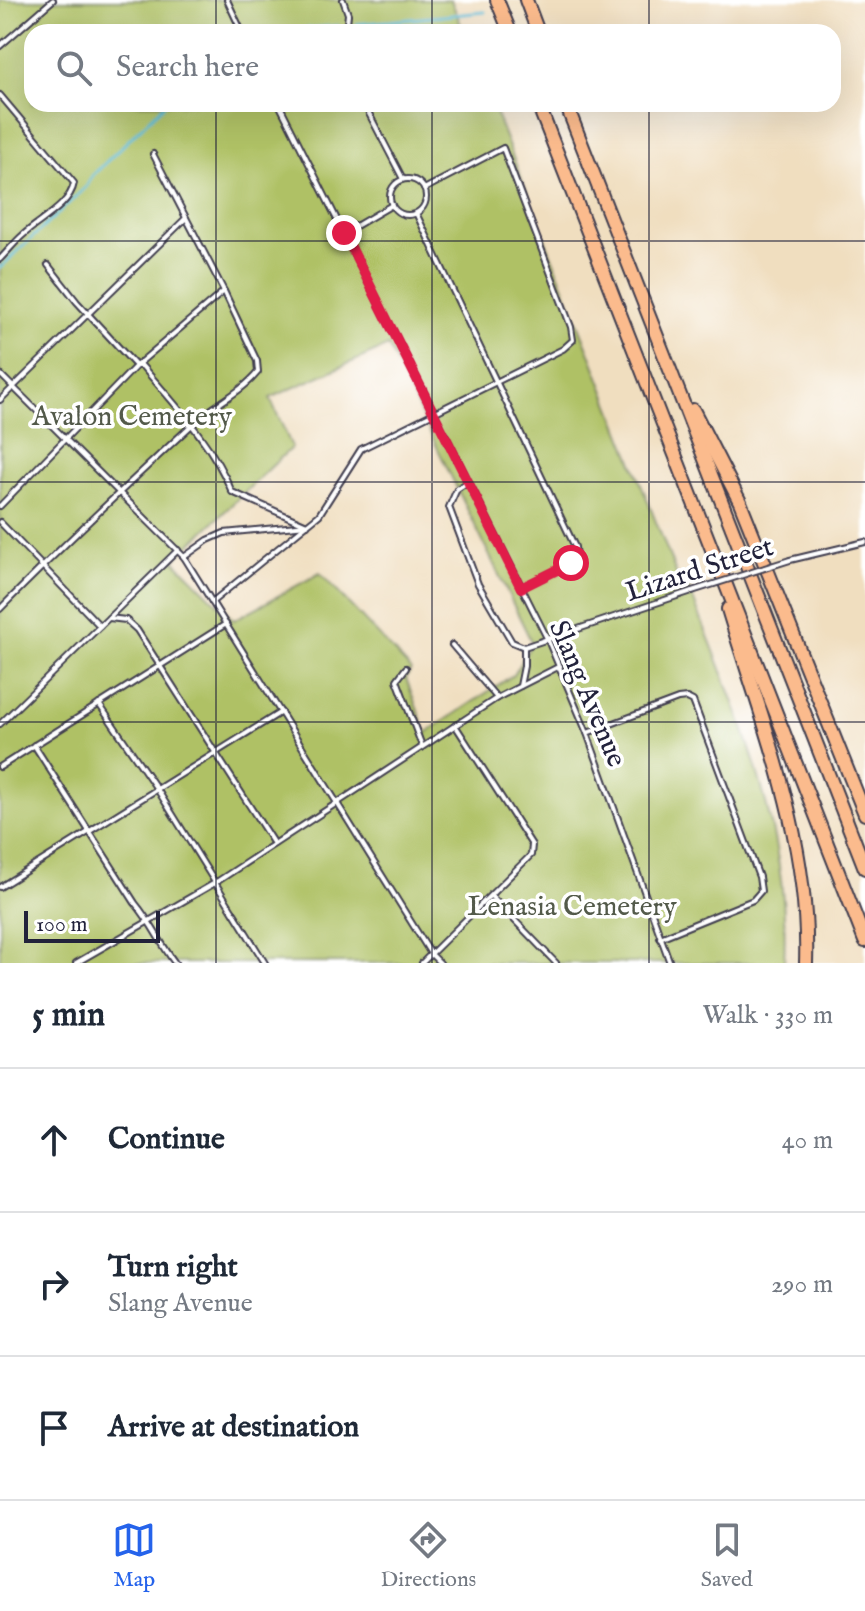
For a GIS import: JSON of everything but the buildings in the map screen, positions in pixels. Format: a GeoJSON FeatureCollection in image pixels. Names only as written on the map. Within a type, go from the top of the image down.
{"type":"FeatureCollection","features":[{"type":"Feature","properties":{"kind":"highway"},"geometry":{"type":"LineString","coordinates":[[497,0],[507,24]]}},
{"type":"Feature","properties":{"kind":"highway"},"geometry":{"type":"LineString","coordinates":[[526,0],[535,24]]}},
{"type":"Feature","properties":{"kind":"highway"},"geometry":{"type":"LineString","coordinates":[[541,112],[865,941]]}},
{"type":"Feature","properties":{"kind":"highway"},"geometry":{"type":"LineString","coordinates":[[569,112],[865,868]]}},
{"type":"Feature","properties":{"kind":"highway"},"geometry":{"type":"LineString","coordinates":[[661,347],[740,502],[865,814]]}},
{"type":"Feature","properties":{"kind":"highway"},"geometry":{"type":"LineString","coordinates":[[702,522],[791,815],[804,891],[806,963]]}},
{"type":"Feature","properties":{"kind":"lane"},"geometry":{"type":"LineString","coordinates":[[25,24],[53,0]]}},
{"type":"Feature","properties":{"kind":"lane"},"geometry":{"type":"LineString","coordinates":[[227,0],[238,24]]}},
{"type":"Feature","properties":{"kind":"lane"},"geometry":{"type":"LineString","coordinates":[[343,0],[348,14],[347,24]]}},
{"type":"Feature","properties":{"kind":"lane"},"geometry":{"type":"LineString","coordinates":[[0,46],[24,25]]}},
{"type":"Feature","properties":{"kind":"lane"},"geometry":{"type":"LineString","coordinates":[[0,95],[74,183],[64,201],[24,234],[0,259]]}},
{"type":"Feature","properties":{"kind":"lane","name":"Slang Avenue"},"geometry":{"type":"LineString","coordinates":[[283,112],[560,666],[670,963]]}},
{"type":"Feature","properties":{"kind":"lane"},"geometry":{"type":"LineString","coordinates":[[368,112],[403,179]]}},
{"type":"Feature","properties":{"kind":"lane"},"geometry":{"type":"LineString","coordinates":[[212,602],[319,515],[361,449],[570,345],[574,334],[503,148],[424,189]]}},
{"type":"Feature","properties":{"kind":"lane"},"geometry":{"type":"LineString","coordinates":[[0,609],[210,407],[258,372],[257,361],[224,291],[153,154]]}},
{"type":"Feature","properties":{"kind":"lane"},"geometry":{"type":"LineString","coordinates":[[403,179],[414,180],[424,189],[425,205],[416,213],[405,215],[392,205],[393,186],[403,179]]}},
{"type":"Feature","properties":{"kind":"lane"},"geometry":{"type":"LineString","coordinates":[[344,233],[392,205]]}},
{"type":"Feature","properties":{"kind":"lane"},"geometry":{"type":"LineString","coordinates":[[416,213],[577,553],[571,563],[521,588]]}},
{"type":"Feature","properties":{"kind":"lane"},"geometry":{"type":"LineString","coordinates":[[0,400],[186,218]]}},
{"type":"Feature","properties":{"kind":"lane"},"geometry":{"type":"LineString","coordinates":[[48,265],[88,314],[136,366],[142,366],[192,425],[219,463],[232,492],[308,525]]}},
{"type":"Feature","properties":{"kind":"lane"},"geometry":{"type":"LineString","coordinates":[[0,506],[136,366],[224,291]]}},
{"type":"Feature","properties":{"kind":"lane"},"geometry":{"type":"LineString","coordinates":[[0,374],[184,557],[431,954],[440,963]]}},
{"type":"Feature","properties":{"kind":"lane"},"geometry":{"type":"LineString","coordinates":[[468,482],[457,489],[449,507],[478,584],[512,642],[524,647],[520,686]]}},
{"type":"Feature","properties":{"kind":"lane"},"geometry":{"type":"LineString","coordinates":[[0,522],[100,626]]}},
{"type":"Feature","properties":{"kind":"lane"},"geometry":{"type":"LineString","coordinates":[[184,557],[224,533],[308,525]]}},
{"type":"Feature","properties":{"kind":"lane","name":"Lizard Street"},"geometry":{"type":"LineString","coordinates":[[524,647],[790,560],[865,542]]}},
{"type":"Feature","properties":{"kind":"lane"},"geometry":{"type":"LineString","coordinates":[[0,724],[178,550]]}},
{"type":"Feature","properties":{"kind":"lane"},"geometry":{"type":"LineString","coordinates":[[109,618],[126,620],[137,630],[274,844]]}},
{"type":"Feature","properties":{"kind":"lane"},"geometry":{"type":"LineString","coordinates":[[0,767],[226,624]]}},
{"type":"Feature","properties":{"kind":"lane"},"geometry":{"type":"LineString","coordinates":[[452,645],[497,698]]}},
{"type":"Feature","properties":{"kind":"lane"},"geometry":{"type":"LineString","coordinates":[[76,963],[215,883],[497,698],[560,666]]}},
{"type":"Feature","properties":{"kind":"lane"},"geometry":{"type":"LineString","coordinates":[[406,668],[397,680],[422,746]]}},
{"type":"Feature","properties":{"kind":"lane"},"geometry":{"type":"LineString","coordinates":[[587,733],[678,699],[693,701],[762,885],[759,895],[660,938]]}},
{"type":"Feature","properties":{"kind":"lane"},"geometry":{"type":"LineString","coordinates":[[99,704],[157,789],[265,963]]}},
{"type":"Feature","properties":{"kind":"lane"},"geometry":{"type":"LineString","coordinates":[[0,887],[281,712]]}},
{"type":"Feature","properties":{"kind":"lane"},"geometry":{"type":"LineString","coordinates":[[422,963],[531,855],[532,845],[455,725]]}},
{"type":"Feature","properties":{"kind":"lane"},"geometry":{"type":"LineString","coordinates":[[34,745],[135,903],[150,921],[157,940],[175,963]]}},
{"type":"Feature","properties":{"kind":"lane"},"geometry":{"type":"LineString","coordinates":[[491,896],[556,963]]}},
{"type":"Feature","properties":{"kind":"green space"},"geometry":{"type":"Polygon","coordinates":[[[0,0],[451,0],[461,24],[24,24],[24,112],[495,112],[680,583],[686,581],[740,720],[769,815],[779,864],[784,913],[784,963],[0,963],[0,0]],[[388,346],[270,398],[292,447],[174,560],[234,620],[320,573],[411,670],[406,678],[426,733],[513,675],[532,643],[388,346]]]}},
{"type":"Feature","properties":{"kind":"waterway"},"geometry":{"type":"LineString","coordinates":[[357,24],[485,12]]}},
{"type":"Feature","properties":{"kind":"waterway"},"geometry":{"type":"LineString","coordinates":[[0,268],[87,186],[92,176],[157,112]]}},
{"type":"Feature","properties":{"kind":"route"},"geometry":{"type":"LineString","coordinates":[[344,233],[521,588],[571,563]]}},
{"type":"Feature","properties":{"kind":"park label","name":"Avalon Cemetery"},"geometry":{"type":"Point","coordinates":[132,415]}},
{"type":"Feature","properties":{"kind":"park label","name":"Lenasia Cemetery"},"geometry":{"type":"Point","coordinates":[572,905]}}]}
